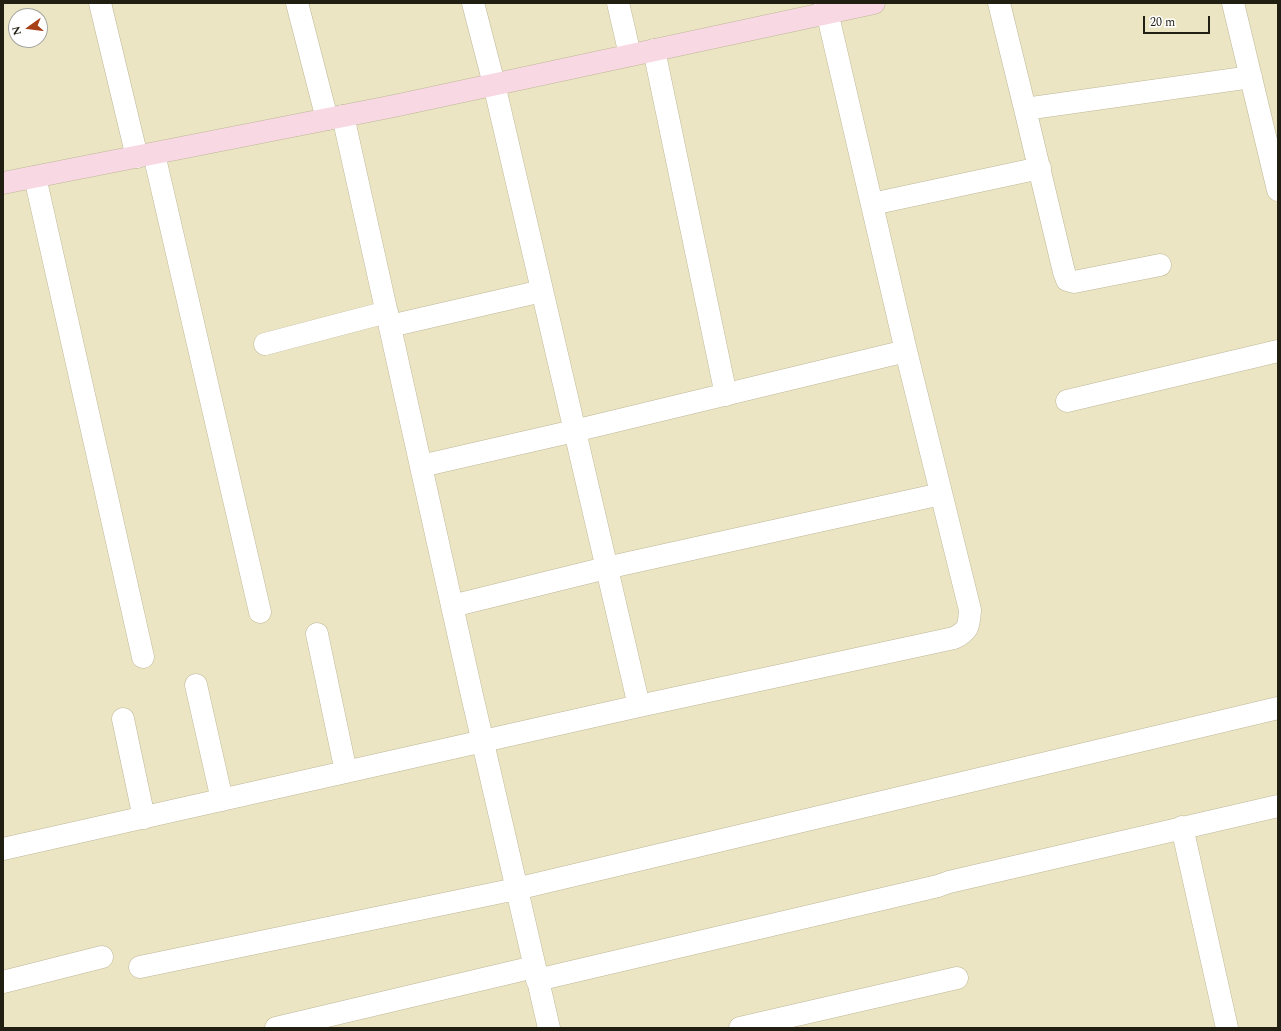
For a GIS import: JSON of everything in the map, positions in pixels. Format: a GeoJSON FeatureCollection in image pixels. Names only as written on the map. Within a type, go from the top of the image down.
{"type":"FeatureCollection","features":[{"type":"Feature","properties":{"kind":"street"},"geometry":{"type":"LineString","coordinates":[[100,3],[145,155],[260,612]]}},
{"type":"Feature","properties":{"kind":"street"},"geometry":{"type":"LineString","coordinates":[[297,3],[335,117],[388,319],[482,742],[549,1028]]}},
{"type":"Feature","properties":{"kind":"street"},"geometry":{"type":"LineString","coordinates":[[473,3],[494,84],[639,706]]}},
{"type":"Feature","properties":{"kind":"street"},"geometry":{"type":"LineString","coordinates":[[618,3],[630,55]]}},
{"type":"Feature","properties":{"kind":"street"},"geometry":{"type":"LineString","coordinates":[[3,183],[335,117],[654,50],[826,8],[874,3]]}},
{"type":"Feature","properties":{"kind":"street"},"geometry":{"type":"LineString","coordinates":[[998,3],[1026,109],[1067,280],[1074,282],[1160,265]]}},
{"type":"Feature","properties":{"kind":"street"},"geometry":{"type":"LineString","coordinates":[[1233,3],[1278,190]]}},
{"type":"Feature","properties":{"kind":"street"},"geometry":{"type":"LineString","coordinates":[[3,849],[639,706],[954,638],[964,633],[970,624],[970,610],[906,351],[826,8]]}},
{"type":"Feature","properties":{"kind":"street"},"geometry":{"type":"LineString","coordinates":[[654,50],[726,394]]}},
{"type":"Feature","properties":{"kind":"street"},"geometry":{"type":"LineString","coordinates":[[1026,109],[1251,77]]}},
{"type":"Feature","properties":{"kind":"street"},"geometry":{"type":"LineString","coordinates":[[872,204],[1040,168]]}},
{"type":"Feature","properties":{"kind":"street"},"geometry":{"type":"LineString","coordinates":[[35,176],[143,657]]}},
{"type":"Feature","properties":{"kind":"street"},"geometry":{"type":"LineString","coordinates":[[264,344],[388,319],[542,291]]}},
{"type":"Feature","properties":{"kind":"street"},"geometry":{"type":"LineString","coordinates":[[421,466],[574,431],[906,351]]}},
{"type":"Feature","properties":{"kind":"street"},"geometry":{"type":"LineString","coordinates":[[1067,401],[1278,351]]}},
{"type":"Feature","properties":{"kind":"street"},"geometry":{"type":"LineString","coordinates":[[452,606],[606,568],[941,494]]}},
{"type":"Feature","properties":{"kind":"street"},"geometry":{"type":"LineString","coordinates":[[317,634],[346,772]]}},
{"type":"Feature","properties":{"kind":"street"},"geometry":{"type":"LineString","coordinates":[[196,685],[222,800]]}},
{"type":"Feature","properties":{"kind":"street"},"geometry":{"type":"LineString","coordinates":[[140,967],[516,888],[1278,708]]}},
{"type":"Feature","properties":{"kind":"street"},"geometry":{"type":"LineString","coordinates":[[123,719],[144,818]]}},
{"type":"Feature","properties":{"kind":"street"},"geometry":{"type":"LineString","coordinates":[[276,1028],[930,888],[964,878],[1278,806]]}},
{"type":"Feature","properties":{"kind":"street"},"geometry":{"type":"LineString","coordinates":[[1182,827],[1227,1028]]}},
{"type":"Feature","properties":{"kind":"street"},"geometry":{"type":"LineString","coordinates":[[3,982],[102,957]]}},
{"type":"Feature","properties":{"kind":"street"},"geometry":{"type":"LineString","coordinates":[[740,1028],[778,1024],[957,978]]}}]}
